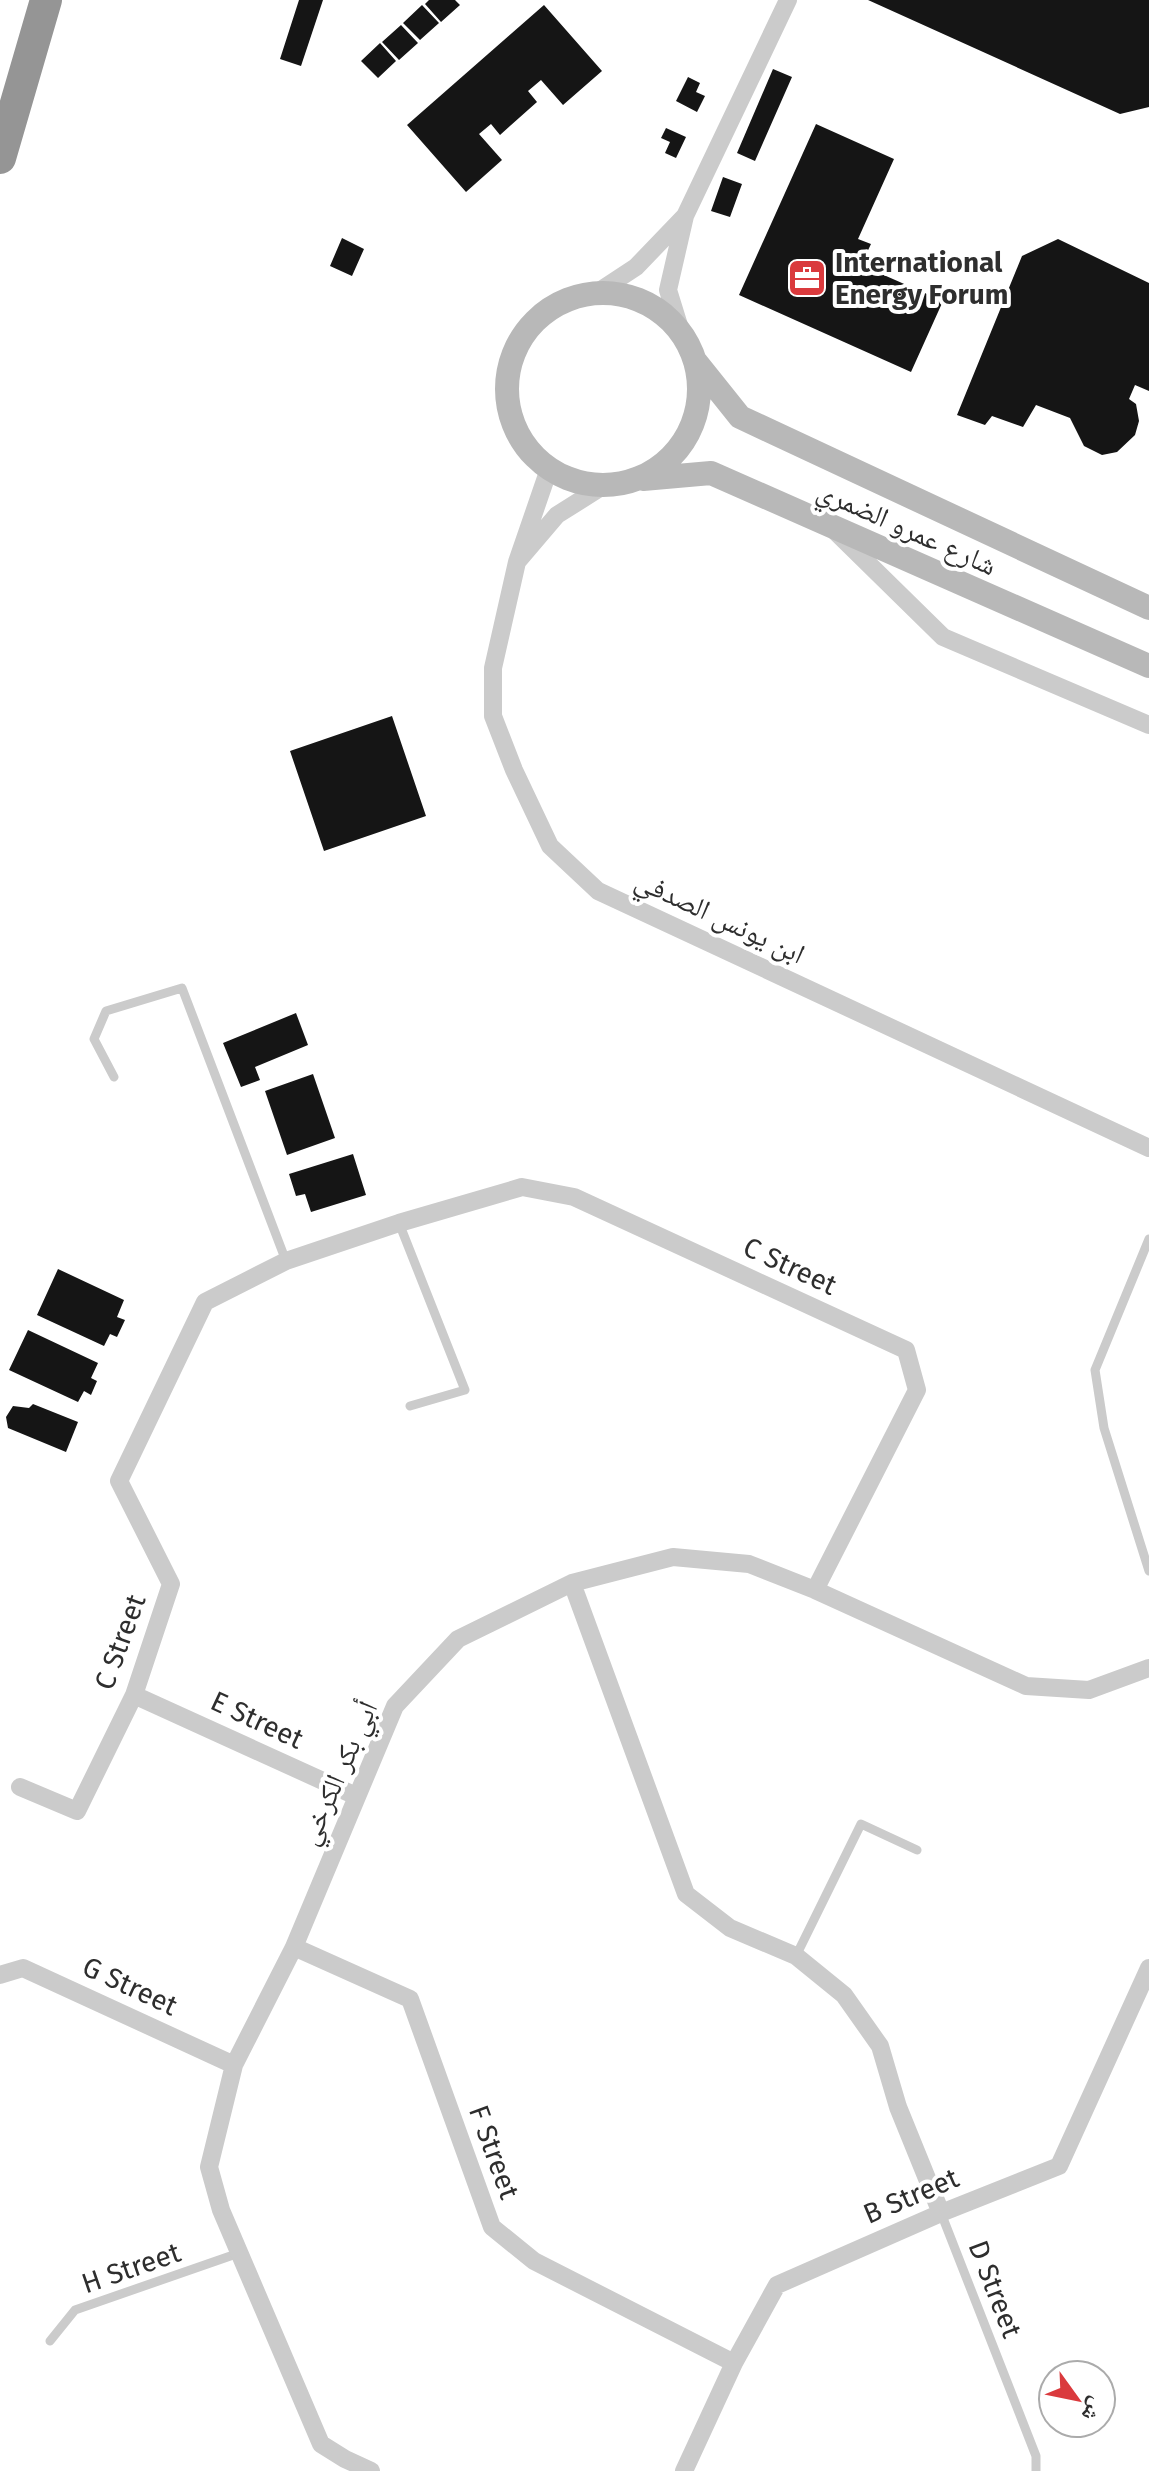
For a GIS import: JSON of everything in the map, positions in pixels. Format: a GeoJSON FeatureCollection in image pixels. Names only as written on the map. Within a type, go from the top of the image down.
{"type":"FeatureCollection","features":[{"type":"Feature","properties":{"kind":"highway"},"geometry":{"type":"LineString","coordinates":[[0,158],[46,0]]}},
{"type":"Feature","properties":{"kind":"street"},"geometry":{"type":"LineString","coordinates":[[681,332],[658,309],[629,296],[598,292],[569,298],[542,313],[522,336],[510,363],[506,393],[512,423],[527,449],[549,469],[575,482],[603,486],[636,479],[661,465],[681,445],[694,419],[699,390],[696,362],[681,332],[668,290],[685,216],[788,0]]}},
{"type":"Feature","properties":{"kind":"street"},"geometry":{"type":"LineString","coordinates":[[598,292],[636,267],[685,216]]}},
{"type":"Feature","properties":{"kind":"street","name":"شارع عمرو الضمري"},"geometry":{"type":"LineString","coordinates":[[696,362],[740,417],[1149,608]]}},
{"type":"Feature","properties":{"kind":"street","name":"ابن يونس الصدفي"},"geometry":{"type":"LineString","coordinates":[[549,469],[517,562],[493,668],[493,716],[514,770],[550,846],[598,891],[1149,1148]]}},
{"type":"Feature","properties":{"kind":"street","name":"شارع عمرو الضمري"},"geometry":{"type":"LineString","coordinates":[[636,479],[711,473],[1149,666]]}},
{"type":"Feature","properties":{"kind":"street"},"geometry":{"type":"LineString","coordinates":[[517,562],[557,515],[603,486]]}},
{"type":"Feature","properties":{"kind":"street"},"geometry":{"type":"LineString","coordinates":[[831,527],[943,637],[1149,725]]}},
{"type":"Feature","properties":{"kind":"street","name":"C Street"},"geometry":{"type":"LineString","coordinates":[[20,1787],[77,1811],[134,1695],[171,1584],[119,1481],[205,1302],[286,1261],[399,1223],[522,1187],[574,1197],[906,1350],[917,1390],[815,1590]]}},
{"type":"Feature","properties":{"kind":"street","name":"أبي بكر الكرخي"},"geometry":{"type":"LineString","coordinates":[[371,2471],[321,2444],[221,2210],[209,2167],[234,2065],[294,1947],[395,1706],[458,1639],[572,1583],[673,1557],[749,1564],[815,1590],[1026,1686],[1089,1690],[1149,1668]]}},
{"type":"Feature","properties":{"kind":"street"},"geometry":{"type":"LineString","coordinates":[[572,1583],[686,1894],[730,1928],[796,1956],[844,1995],[880,2046],[898,2107],[941,2213]]}},
{"type":"Feature","properties":{"kind":"street","name":"E Street"},"geometry":{"type":"LineString","coordinates":[[134,1695],[356,1796]]}},
{"type":"Feature","properties":{"kind":"street","name":"F Street"},"geometry":{"type":"LineString","coordinates":[[294,1947],[410,1999],[492,2227],[534,2261],[734,2363]]}},
{"type":"Feature","properties":{"kind":"street","name":"G Street"},"geometry":{"type":"LineString","coordinates":[[0,1975],[23,1968],[234,2065]]}},
{"type":"Feature","properties":{"kind":"street","name":"B Street"},"geometry":{"type":"LineString","coordinates":[[684,2471],[734,2363],[777,2285],[941,2213],[1059,2166],[1149,1968]]}},
{"type":"Feature","properties":{"kind":"lane"},"geometry":{"type":"LineString","coordinates":[[114,1077],[94,1039],[106,1011],[182,988],[286,1261]]}},
{"type":"Feature","properties":{"kind":"lane"},"geometry":{"type":"LineString","coordinates":[[399,1223],[465,1390],[410,1406]]}},
{"type":"Feature","properties":{"kind":"lane"},"geometry":{"type":"LineString","coordinates":[[1149,1239],[1095,1370],[1104,1428],[1149,1571]]}},
{"type":"Feature","properties":{"kind":"lane"},"geometry":{"type":"LineString","coordinates":[[796,1956],[861,1824],[917,1850]]}},
{"type":"Feature","properties":{"kind":"lane","name":"D Street"},"geometry":{"type":"LineString","coordinates":[[941,2213],[1036,2456],[1036,2471]]}},
{"type":"Feature","properties":{"kind":"lane","name":"H Street"},"geometry":{"type":"LineString","coordinates":[[50,2341],[75,2310],[239,2253]]}},
{"type":"Feature","properties":{"kind":"building"},"geometry":{"type":"Polygon","coordinates":[[[299,0],[323,0],[301,66],[280,59],[299,0]]]}},
{"type":"Feature","properties":{"kind":"building"},"geometry":{"type":"Polygon","coordinates":[[[429,0],[455,0],[460,5],[441,22],[425,4],[429,0]]]}},
{"type":"Feature","properties":{"kind":"building"},"geometry":{"type":"Polygon","coordinates":[[[868,0],[1149,0],[1149,107],[1120,114],[868,0]]]}},
{"type":"Feature","properties":{"kind":"building"},"geometry":{"type":"Polygon","coordinates":[[[422,5],[439,23],[420,40],[403,23],[422,5]]]}},
{"type":"Feature","properties":{"kind":"building"},"geometry":{"type":"Polygon","coordinates":[[[544,5],[602,71],[563,105],[541,80],[528,91],[537,102],[500,135],[491,124],[479,134],[502,160],[466,192],[407,125],[544,5]]]}},
{"type":"Feature","properties":{"kind":"building"},"geometry":{"type":"Polygon","coordinates":[[[401,25],[418,43],[399,60],[382,42],[401,25]]]}},
{"type":"Feature","properties":{"kind":"building"},"geometry":{"type":"Polygon","coordinates":[[[380,43],[396,61],[378,78],[361,61],[380,43]]]}},
{"type":"Feature","properties":{"kind":"building"},"geometry":{"type":"Polygon","coordinates":[[[773,69],[792,77],[755,161],[737,153],[773,69]]]}},
{"type":"Feature","properties":{"kind":"building"},"geometry":{"type":"Polygon","coordinates":[[[688,77],[700,83],[696,92],[705,96],[697,112],[676,101],[688,77]]]}},
{"type":"Feature","properties":{"kind":"building"},"geometry":{"type":"Polygon","coordinates":[[[816,124],[894,159],[858,239],[871,244],[861,265],[943,301],[911,372],[739,295],[816,124]]]}},
{"type":"Feature","properties":{"kind":"building"},"geometry":{"type":"Polygon","coordinates":[[[666,128],[686,137],[676,158],[665,153],[670,142],[661,138],[666,128]]]}},
{"type":"Feature","properties":{"kind":"building"},"geometry":{"type":"Polygon","coordinates":[[[723,177],[742,184],[730,217],[711,211],[723,177]]]}},
{"type":"Feature","properties":{"kind":"building"},"geometry":{"type":"Polygon","coordinates":[[[342,238],[364,249],[352,276],[330,266],[342,238]]]}},
{"type":"Feature","properties":{"kind":"building"},"geometry":{"type":"Polygon","coordinates":[[[1058,239],[1149,283],[1149,391],[1135,385],[1129,399],[1136,404],[1139,421],[1135,435],[1117,452],[1102,455],[1084,446],[1070,418],[1036,405],[1023,427],[992,416],[985,425],[957,415],[1022,256],[1058,239]]]}},
{"type":"Feature","properties":{"kind":"building"},"geometry":{"type":"Polygon","coordinates":[[[392,716],[426,816],[324,851],[290,751],[392,716]]]}},
{"type":"Feature","properties":{"kind":"building"},"geometry":{"type":"Polygon","coordinates":[[[296,1013],[308,1045],[255,1067],[260,1080],[241,1087],[223,1043],[296,1013]]]}},
{"type":"Feature","properties":{"kind":"building"},"geometry":{"type":"Polygon","coordinates":[[[313,1074],[335,1138],[287,1155],[265,1091],[313,1074]]]}},
{"type":"Feature","properties":{"kind":"building"},"geometry":{"type":"Polygon","coordinates":[[[353,1154],[366,1195],[311,1212],[305,1194],[296,1196],[289,1174],[353,1154]]]}},
{"type":"Feature","properties":{"kind":"building"},"geometry":{"type":"Polygon","coordinates":[[[58,1269],[124,1300],[117,1317],[125,1320],[117,1337],[110,1334],[104,1346],[37,1315],[58,1269]]]}},
{"type":"Feature","properties":{"kind":"building"},"geometry":{"type":"Polygon","coordinates":[[[28,1330],[98,1363],[91,1378],[97,1381],[91,1395],[84,1391],[78,1402],[9,1370],[28,1330]]]}},
{"type":"Feature","properties":{"kind":"building"},"geometry":{"type":"Polygon","coordinates":[[[33,1404],[78,1422],[66,1452],[8,1428],[6,1417],[13,1406],[29,1408],[33,1404]]]}},
{"type":"Feature","properties":{"kind":"place","name":"International Energy Forum"},"geometry":{"type":"Point","coordinates":[807,278]}}]}
